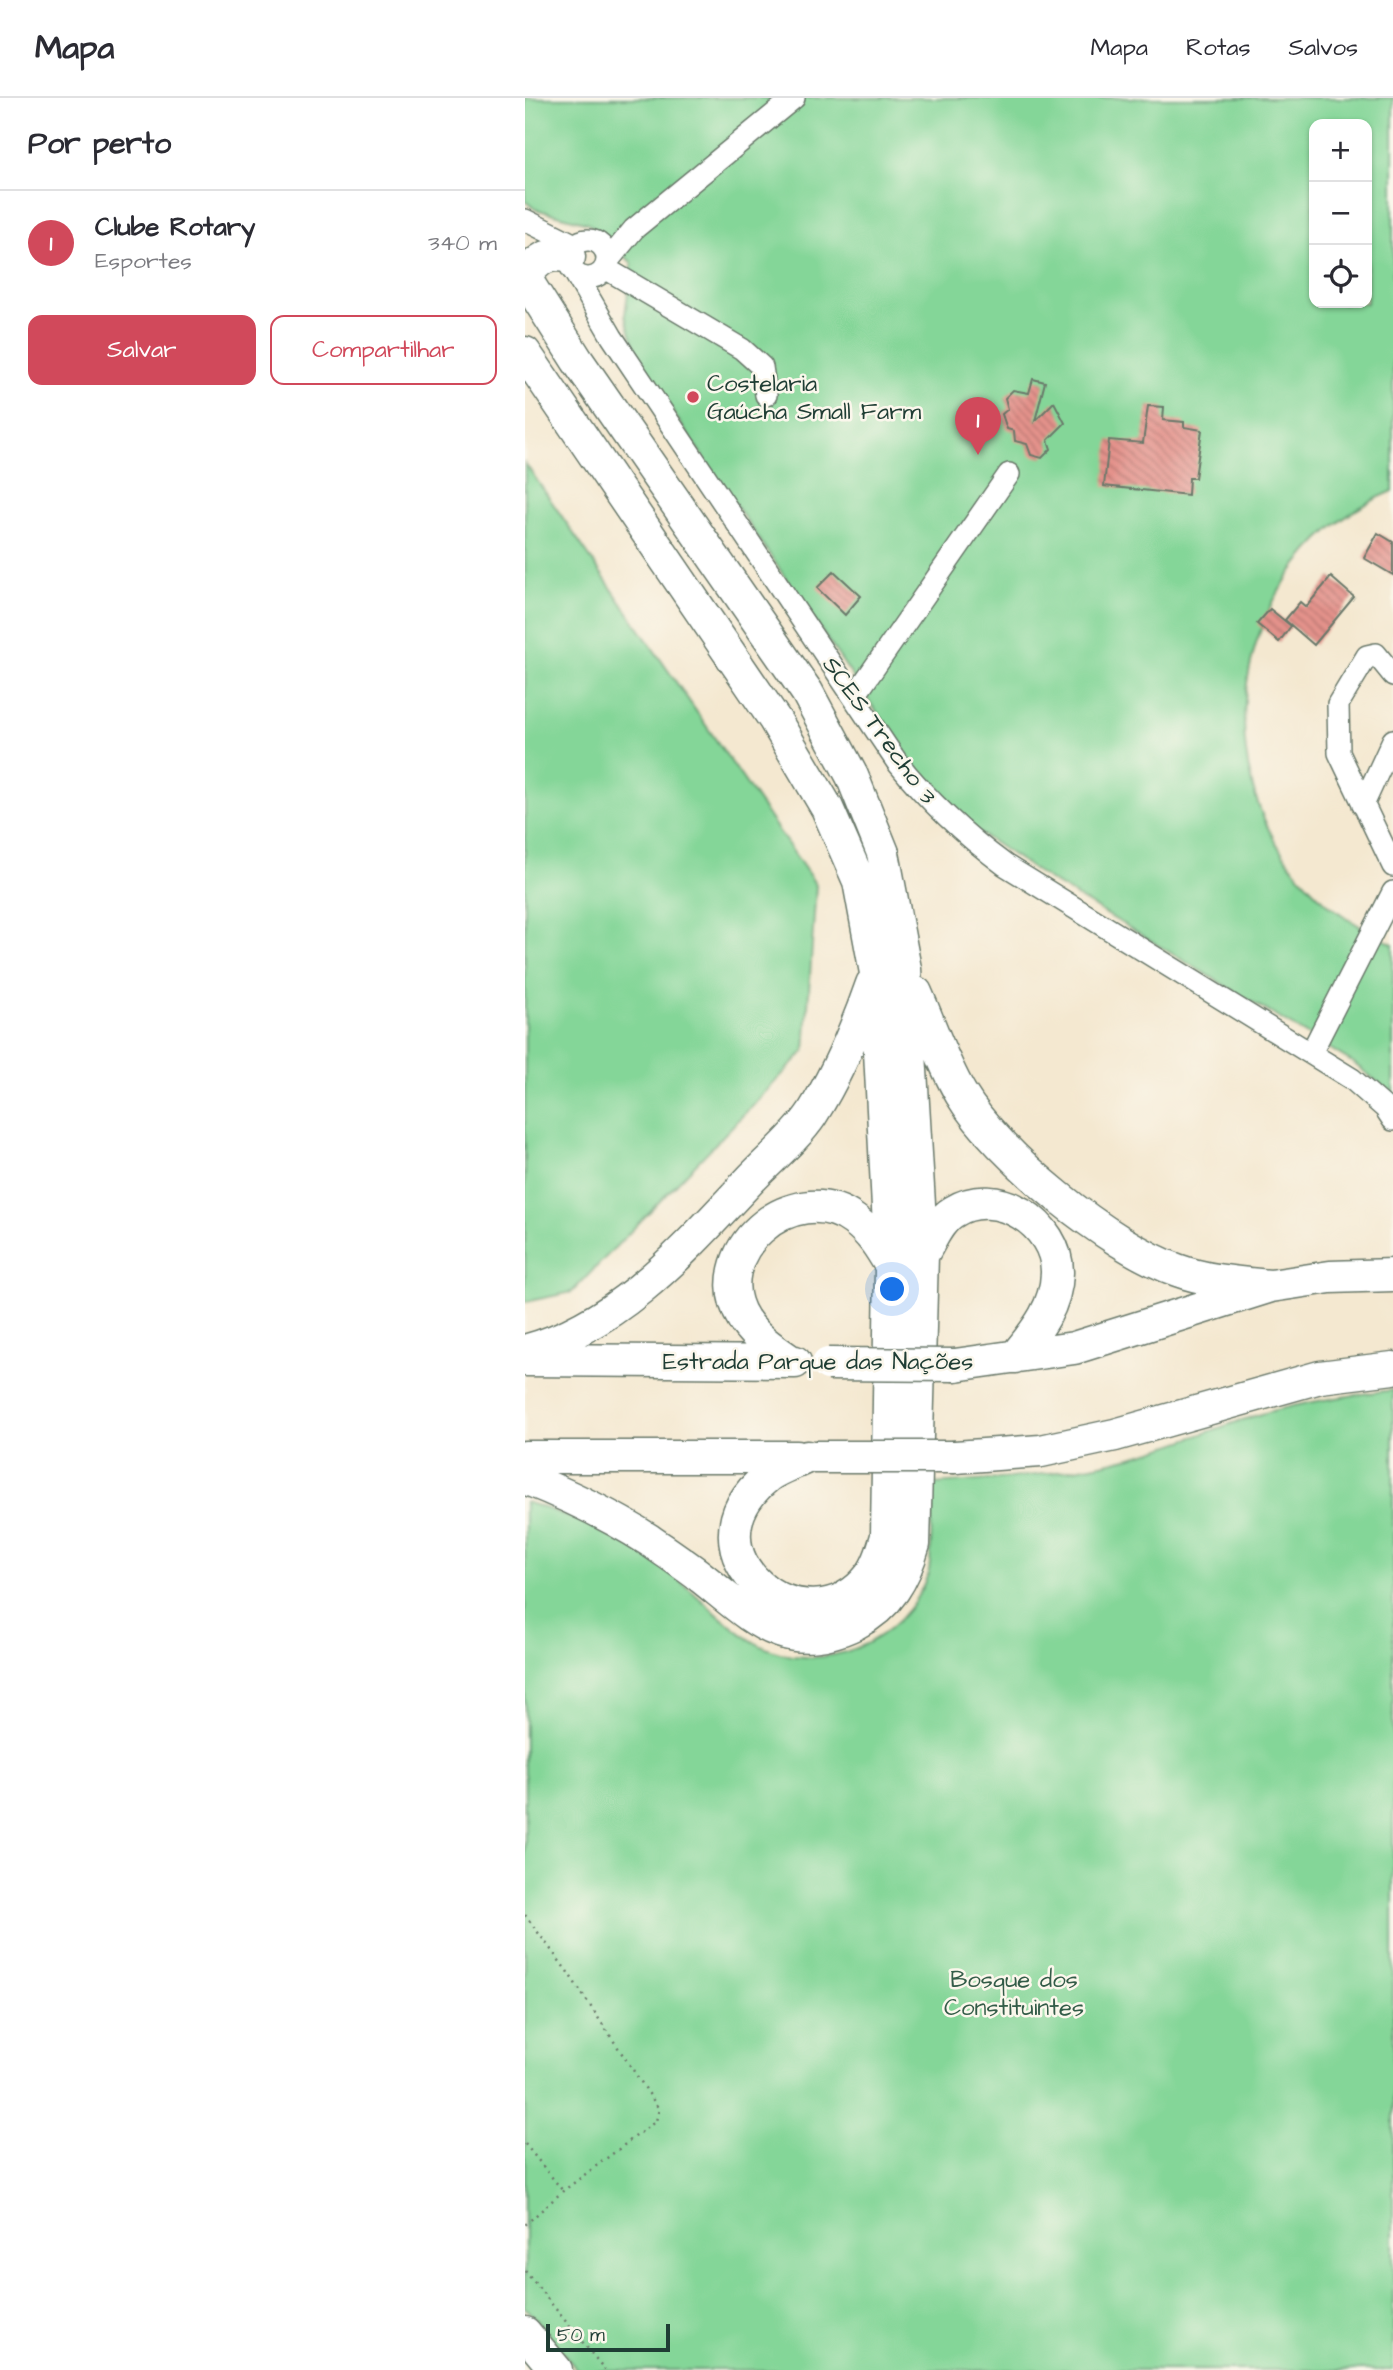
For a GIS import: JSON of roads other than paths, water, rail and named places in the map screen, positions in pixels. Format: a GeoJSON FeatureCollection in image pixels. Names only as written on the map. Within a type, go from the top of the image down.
{"type":"FeatureCollection","features":[{"type":"Feature","properties":{"kind":"highway"},"geometry":{"type":"LineString","coordinates":[[525,277],[541,258],[556,253],[578,254]]}},
{"type":"Feature","properties":{"kind":"highway","name":"SCES Trecho 3"},"geometry":{"type":"LineString","coordinates":[[525,277],[577,360],[807,692],[852,776],[883,853],[891,971]]}},
{"type":"Feature","properties":{"kind":"highway"},"geometry":{"type":"LineString","coordinates":[[525,353],[775,720],[827,808],[859,881],[891,971],[962,1096],[988,1130],[1030,1171],[1083,1214],[1141,1253],[1176,1270],[1216,1281],[1271,1286]]}},
{"type":"Feature","properties":{"kind":"highway"},"geometry":{"type":"LineString","coordinates":[[525,1478],[590,1506],[648,1539],[700,1577],[747,1617],[775,1630],[807,1637],[838,1631],[865,1618],[889,1599],[906,1572],[913,1544],[922,1255],[891,971]]}},
{"type":"Feature","properties":{"kind":"highway"},"geometry":{"type":"LineString","coordinates":[[810,1457],[771,1474],[755,1488],[740,1511],[735,1533],[737,1558],[745,1574],[765,1592],[796,1605],[826,1604],[851,1593],[870,1576],[887,1536],[891,971]]}},
{"type":"Feature","properties":{"kind":"highway"},"geometry":{"type":"LineString","coordinates":[[525,1351],[551,1344],[590,1326],[630,1298],[685,1248],[810,1117],[891,971]]}},
{"type":"Feature","properties":{"kind":"highway"},"geometry":{"type":"LineString","coordinates":[[922,1255],[938,1227],[953,1212],[978,1203],[1003,1205],[1023,1215],[1041,1229],[1053,1247],[1057,1272],[1052,1303],[1041,1325],[1015,1357]]}},
{"type":"Feature","properties":{"kind":"highway"},"geometry":{"type":"LineString","coordinates":[[792,1362],[759,1340],[742,1317],[733,1286],[737,1258],[755,1232],[777,1215],[802,1208],[833,1211],[854,1219],[877,1242],[891,1266]]}},
{"type":"Feature","properties":{"kind":"highway"},"geometry":{"type":"LineString","coordinates":[[1330,1278],[1361,1258],[1393,1253]]}},
{"type":"Feature","properties":{"kind":"highway","name":"Estrada Parque das Nações"},"geometry":{"type":"LineString","coordinates":[[525,1360],[955,1365],[1074,1348],[1271,1286],[1330,1278],[1393,1275]]}},
{"type":"Feature","properties":{"kind":"highway"},"geometry":{"type":"LineString","coordinates":[[525,1457],[955,1457],[1041,1451],[1115,1435],[1319,1377],[1393,1368]]}},
{"type":"Feature","properties":{"kind":"highway"},"geometry":{"type":"LineString","coordinates":[[525,2333],[556,2370]]}},
{"type":"Feature","properties":{"kind":"street"},"geometry":{"type":"LineString","coordinates":[[578,254],[633,229],[794,98]]}},
{"type":"Feature","properties":{"kind":"street"},"geometry":{"type":"LineString","coordinates":[[525,220],[578,254],[589,279],[605,268],[633,229]]}},
{"type":"Feature","properties":{"kind":"street"},"geometry":{"type":"LineString","coordinates":[[578,254],[605,249],[605,268]]}},
{"type":"Feature","properties":{"kind":"street","name":"SCES Trecho 3"},"geometry":{"type":"LineString","coordinates":[[578,254],[609,330],[897,762],[930,802],[960,832],[1005,865],[1352,1079],[1385,1108],[1393,1120]]}},
{"type":"Feature","properties":{"kind":"street"},"geometry":{"type":"LineString","coordinates":[[605,268],[742,349],[762,367],[766,395]]}},
{"type":"Feature","properties":{"kind":"street","name":"SCES Trecho 3"},"geometry":{"type":"LineString","coordinates":[[605,268],[609,330]]}},
{"type":"Feature","properties":{"kind":"street"},"geometry":{"type":"LineString","coordinates":[[854,697],[1009,474]]}},
{"type":"Feature","properties":{"kind":"street"},"geometry":{"type":"LineString","coordinates":[[1393,675],[1376,654],[1367,656],[1338,704],[1339,753],[1393,866]]}},
{"type":"Feature","properties":{"kind":"street"},"geometry":{"type":"LineString","coordinates":[[1363,805],[1393,740]]}},
{"type":"Feature","properties":{"kind":"street"},"geometry":{"type":"LineString","coordinates":[[1311,1052],[1393,892]]}},
{"type":"Feature","properties":{"kind":"place","name":"Costelaria Gaúcha Small Farm"},"geometry":{"type":"Point","coordinates":[693,397]}},
{"type":"Feature","properties":{"kind":"place","name":"Clube Rotary"},"geometry":{"type":"Point","coordinates":[978,455]}},
{"type":"Feature","properties":{"kind":"park label","name":"Bosque dos Constituintes"},"geometry":{"type":"Point","coordinates":[1014,1993]}}]}
